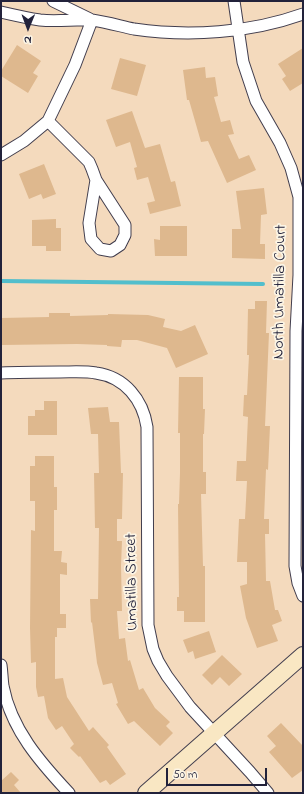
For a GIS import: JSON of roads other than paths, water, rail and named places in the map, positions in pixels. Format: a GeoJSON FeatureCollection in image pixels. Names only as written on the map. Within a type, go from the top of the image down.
{"type":"FeatureCollection","features":[{"type":"Feature","properties":{"kind":"street"},"geometry":{"type":"LineString","coordinates":[[53,1],[92,20]]}},
{"type":"Feature","properties":{"kind":"street","name":"North Umatilla Court"},"geometry":{"type":"LineString","coordinates":[[234,1],[242,62],[256,101],[280,143],[301,196],[296,331],[299,374],[295,566],[298,583],[303,596]]}},
{"type":"Feature","properties":{"kind":"street"},"geometry":{"type":"LineString","coordinates":[[1,12],[41,20],[92,20],[134,29],[195,33],[238,30],[286,20],[303,14]]}},
{"type":"Feature","properties":{"kind":"street"},"geometry":{"type":"LineString","coordinates":[[1,155],[24,141],[48,121],[75,65],[92,20]]}},
{"type":"Feature","properties":{"kind":"street"},"geometry":{"type":"LineString","coordinates":[[48,121],[89,162],[96,180],[125,225],[125,235],[120,245],[111,251],[100,250],[91,239],[89,222],[96,180]]}},
{"type":"Feature","properties":{"kind":"street","name":"Umatilla Street"},"geometry":{"type":"LineString","coordinates":[[1,372],[97,373],[113,378],[127,387],[138,400],[145,416],[146,424],[148,625],[150,637],[158,662],[190,707],[268,793]]}},
{"type":"Feature","properties":{"kind":"street"},"geometry":{"type":"LineString","coordinates":[[146,793],[303,655]]}},
{"type":"Feature","properties":{"kind":"street"},"geometry":{"type":"LineString","coordinates":[[1,664],[3,686],[7,701],[21,733],[42,764],[69,793]]}},
{"type":"Feature","properties":{"kind":"waterway"},"geometry":{"type":"LineString","coordinates":[[1,281],[263,284]]}}]}
